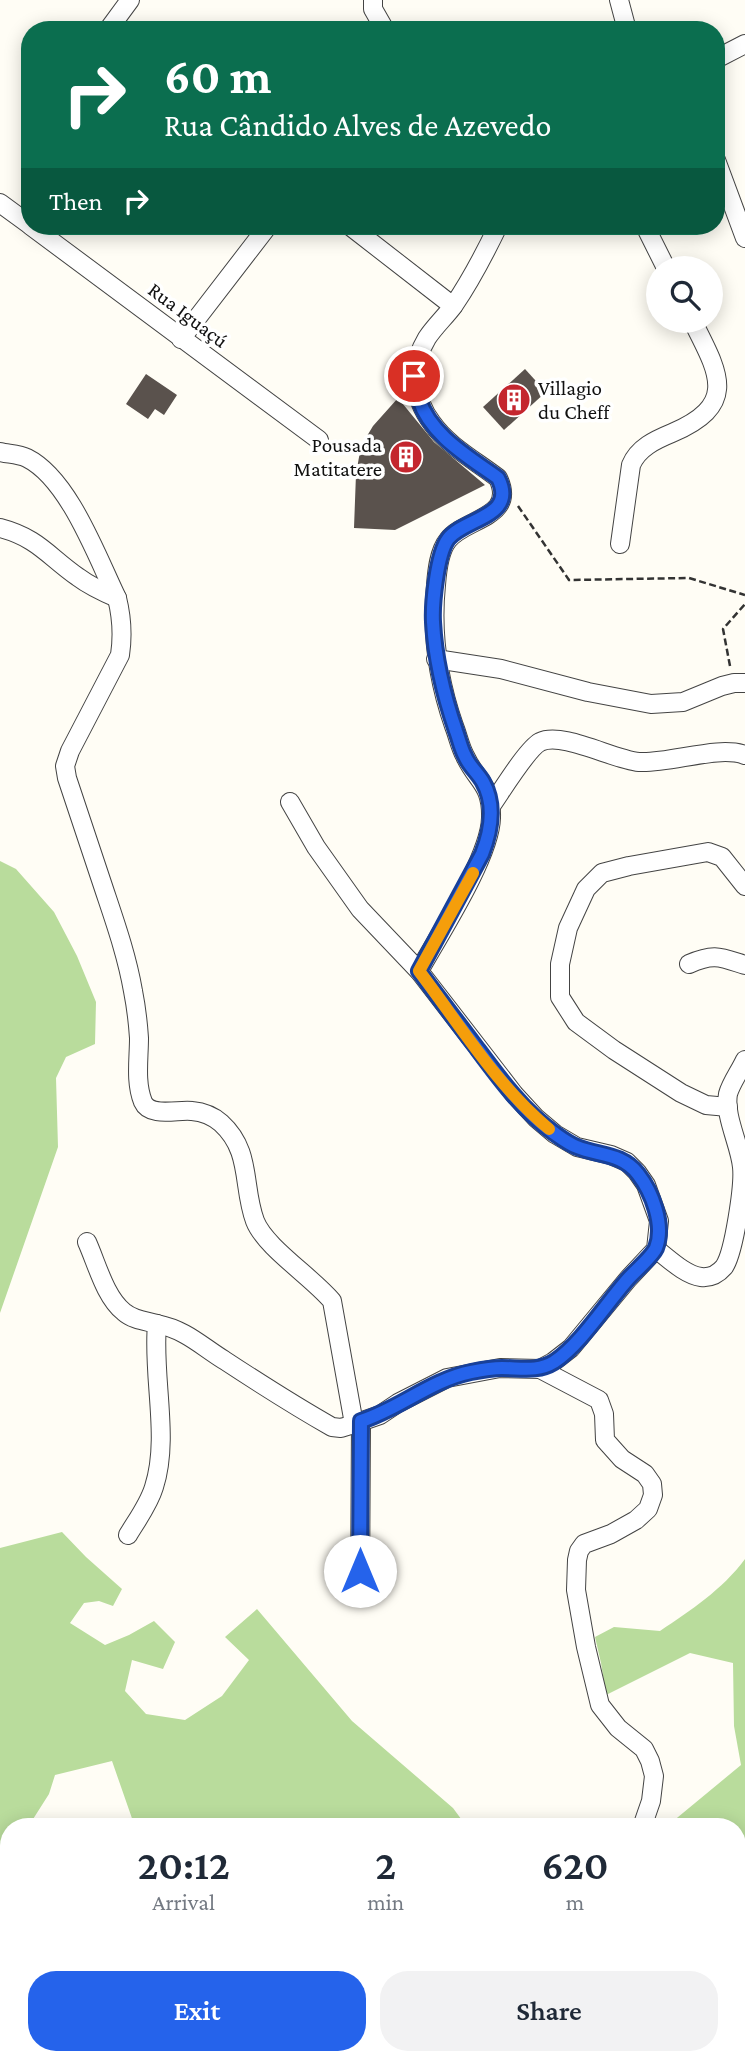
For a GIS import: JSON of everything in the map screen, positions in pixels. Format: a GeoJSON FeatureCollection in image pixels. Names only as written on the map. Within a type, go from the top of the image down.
{"type":"FeatureCollection","features":[{"type":"Feature","properties":{"kind":"street"},"geometry":{"type":"LineString","coordinates":[[115,21],[130,0]]}},
{"type":"Feature","properties":{"kind":"street"},"geometry":{"type":"LineString","coordinates":[[373,0],[373,9],[380,21]]}},
{"type":"Feature","properties":{"kind":"street"},"geometry":{"type":"LineString","coordinates":[[619,0],[625,21]]}},
{"type":"Feature","properties":{"kind":"street"},"geometry":{"type":"LineString","coordinates":[[725,55],[745,44]]}},
{"type":"Feature","properties":{"kind":"street"},"geometry":{"type":"LineString","coordinates":[[725,185],[745,239]]}},
{"type":"Feature","properties":{"kind":"street","name":"Rua Iguaçú"},"geometry":{"type":"LineString","coordinates":[[0,203],[21,218]]}},
{"type":"Feature","properties":{"kind":"street","name":"Rua Iguaçú"},"geometry":{"type":"LineString","coordinates":[[43,235],[319,440]]}},
{"type":"Feature","properties":{"kind":"street"},"geometry":{"type":"LineString","coordinates":[[181,339],[261,235]]}},
{"type":"Feature","properties":{"kind":"street"},"geometry":{"type":"LineString","coordinates":[[362,235],[453,306]]}},
{"type":"Feature","properties":{"kind":"street"},"geometry":{"type":"LineString","coordinates":[[419,971],[482,854],[491,820],[491,806],[483,782],[465,757],[436,659],[433,619],[439,560],[448,539],[464,527],[489,515],[499,505],[502,494],[498,478],[454,445],[432,424],[419,401],[414,376],[418,357],[427,339],[453,306],[478,267],[494,235]]}},
{"type":"Feature","properties":{"kind":"street"},"geometry":{"type":"LineString","coordinates":[[650,235],[660,256]]}},
{"type":"Feature","properties":{"kind":"street"},"geometry":{"type":"LineString","coordinates":[[620,544],[634,457],[656,439],[675,432],[704,413],[713,405],[718,395],[719,385],[713,362],[698,333]]}},
{"type":"Feature","properties":{"kind":"street"},"geometry":{"type":"LineString","coordinates":[[0,452],[26,457],[50,476],[74,508],[117,598],[122,626],[120,655],[65,765],[122,944],[134,991],[139,1081],[143,1101],[146,1107],[153,1111],[191,1111],[206,1114],[234,1135],[243,1158],[255,1222],[265,1239],[332,1301],[340,1353],[357,1422],[360,1595]]}},
{"type":"Feature","properties":{"kind":"street"},"geometry":{"type":"LineString","coordinates":[[0,528],[16,532],[40,545],[78,577],[117,598]]}},
{"type":"Feature","properties":{"kind":"street"},"geometry":{"type":"LineString","coordinates":[[436,659],[501,669],[588,692],[650,704],[683,702],[739,683]]}},
{"type":"Feature","properties":{"kind":"street"},"geometry":{"type":"LineString","coordinates":[[491,806],[534,747],[548,739],[583,744],[639,762],[729,751],[745,755]]}},
{"type":"Feature","properties":{"kind":"street"},"geometry":{"type":"LineString","coordinates":[[290,802],[316,847],[360,909],[419,971],[498,1075],[536,1118],[577,1147],[611,1155],[627,1162],[646,1185],[659,1221],[656,1249],[571,1348],[540,1369]]}},
{"type":"Feature","properties":{"kind":"street"},"geometry":{"type":"LineString","coordinates":[[728,1107],[706,1105],[681,1093],[576,1022],[560,997],[560,964],[568,928],[586,889],[602,873],[708,852],[722,857],[745,886]]}},
{"type":"Feature","properties":{"kind":"street"},"geometry":{"type":"LineString","coordinates":[[689,964],[705,957],[722,957],[745,965]]}},
{"type":"Feature","properties":{"kind":"street"},"geometry":{"type":"LineString","coordinates":[[656,1249],[696,1276],[704,1278],[717,1274],[726,1265],[737,1218],[743,1169],[728,1107],[729,1093],[745,1060]]}},
{"type":"Feature","properties":{"kind":"street"},"geometry":{"type":"LineString","coordinates":[[87,1242],[104,1281],[123,1311],[133,1318],[176,1328],[332,1427],[341,1428],[380,1415],[447,1378],[500,1368],[540,1369],[598,1400],[604,1414],[605,1440],[622,1459],[645,1474],[652,1484],[653,1495],[648,1509],[636,1520],[611,1534],[584,1544],[579,1551],[576,1575],[586,1647],[600,1705],[618,1728],[644,1749],[650,1761],[654,1776],[651,1801],[645,1818]]}},
{"type":"Feature","properties":{"kind":"street"},"geometry":{"type":"LineString","coordinates":[[128,1535],[154,1489],[161,1451],[156,1324]]}},
{"type":"Feature","properties":{"kind":"path"},"geometry":{"type":"LineString","coordinates":[[513,500],[569,580],[689,578],[745,595]]}},
{"type":"Feature","properties":{"kind":"path"},"geometry":{"type":"LineString","coordinates":[[739,683],[723,629],[745,604]]}},
{"type":"Feature","properties":{"kind":"green space"},"geometry":{"type":"Polygon","coordinates":[[[0,861],[16,869],[54,912],[77,956],[96,1002],[95,1044],[66,1057],[56,1078],[58,1147],[0,1313],[0,861]]]}},
{"type":"Feature","properties":{"kind":"green space"},"geometry":{"type":"Polygon","coordinates":[[[62,1532],[122,1589],[113,1606],[99,1601],[84,1603],[70,1623],[105,1645],[154,1621],[175,1642],[163,1669],[132,1660],[125,1691],[146,1714],[185,1720],[222,1696],[249,1660],[225,1637],[257,1609],[352,1721],[453,1808],[460,1818],[132,1818],[112,1761],[55,1775],[49,1794],[34,1818],[0,1818],[0,1548],[62,1532]]]}},
{"type":"Feature","properties":{"kind":"green space"},"geometry":{"type":"Polygon","coordinates":[[[745,1559],[745,1818],[677,1818],[741,1765],[734,1726],[733,1663],[690,1653],[606,1695],[595,1637],[614,1627],[660,1631],[716,1590],[745,1559]]]}},
{"type":"Feature","properties":{"kind":"building","name":"Villagio du Cheff"},"geometry":{"type":"Polygon","coordinates":[[[525,369],[546,392],[504,430],[483,407],[525,369]]]}},
{"type":"Feature","properties":{"kind":"building"},"geometry":{"type":"Polygon","coordinates":[[[146,374],[177,395],[164,415],[155,409],[148,419],[126,404],[146,374]]]}},
{"type":"Feature","properties":{"kind":"building","name":"Pousada Matitatere"},"geometry":{"type":"Polygon","coordinates":[[[398,398],[434,442],[485,485],[395,530],[354,528],[356,474],[361,446],[373,426],[398,398]]]}},
{"type":"Feature","properties":{"kind":"slow traffic"},"geometry":{"type":"LineString","coordinates":[[473,873],[419,971],[498,1075],[549,1129]]}},
{"type":"Feature","properties":{"kind":"place","name":"Villagio du Cheff"},"geometry":{"type":"Point","coordinates":[514,400]}},
{"type":"Feature","properties":{"kind":"place","name":"Pousada Matitatere"},"geometry":{"type":"Point","coordinates":[406,457]}},
{"type":"Feature","properties":{"kind":"route"},"geometry":{"type":"LineString","coordinates":[[360,1571],[361,1421],[380,1415],[447,1378],[500,1368],[540,1369],[553,1362],[571,1348],[656,1249],[659,1221],[646,1185],[637,1172],[627,1162],[611,1155],[577,1147],[536,1118],[498,1075],[419,971],[482,854],[491,820],[487,791],[465,757],[436,659],[433,619],[439,560],[448,539],[464,527],[489,515],[499,505],[502,494],[498,478],[454,445],[432,424],[419,401],[414,376]]}}]}
